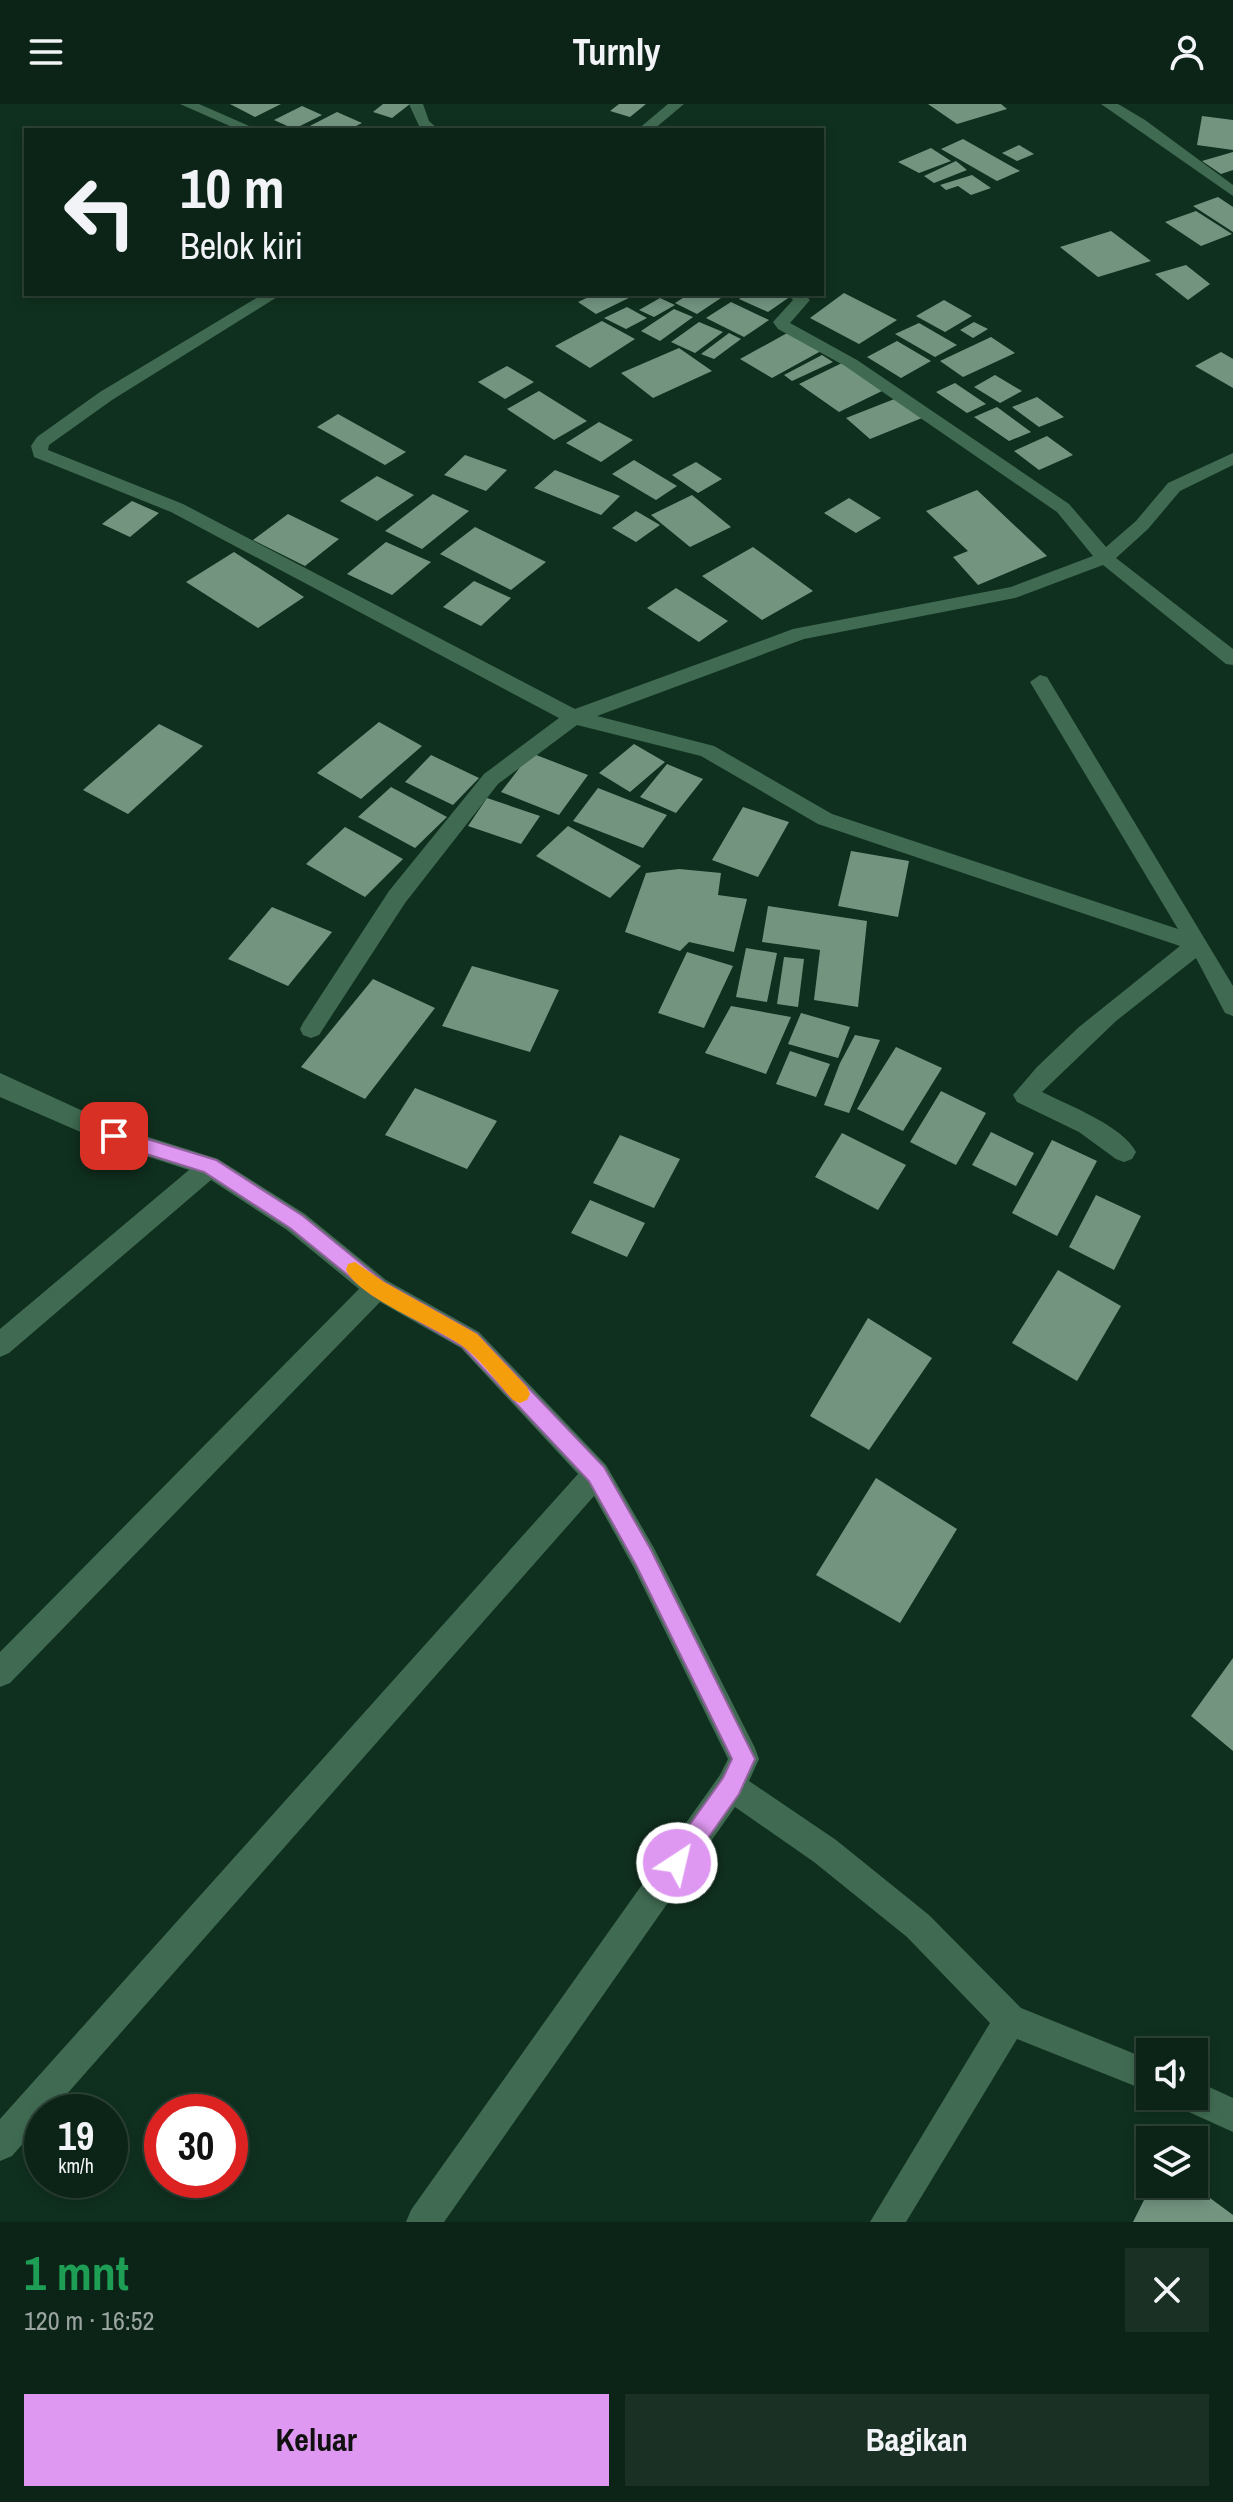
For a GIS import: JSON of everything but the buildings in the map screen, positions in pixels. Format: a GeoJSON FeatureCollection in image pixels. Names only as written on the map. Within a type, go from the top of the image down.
{"type":"FeatureCollection","features":[{"type":"Feature","properties":{"kind":"street"},"geometry":{"type":"LineString","coordinates":[[187,104],[246,128]]}},
{"type":"Feature","properties":{"kind":"street"},"geometry":{"type":"LineString","coordinates":[[416,104],[425,128]]}},
{"type":"Feature","properties":{"kind":"street"},"geometry":{"type":"LineString","coordinates":[[647,128],[677,104]]}},
{"type":"Feature","properties":{"kind":"street"},"geometry":{"type":"LineString","coordinates":[[1108,104],[1151,131],[1233,192]]}},
{"type":"Feature","properties":{"kind":"street"},"geometry":{"type":"LineString","coordinates":[[271,296],[106,396],[43,441],[39,446],[40,453],[177,508],[574,717],[707,751],[825,819],[1199,944]]}},
{"type":"Feature","properties":{"kind":"street"},"geometry":{"type":"LineString","coordinates":[[797,296],[802,300],[783,318],[781,322],[784,326],[851,363],[1063,508],[1105,558],[1233,659]]}},
{"type":"Feature","properties":{"kind":"street"},"geometry":{"type":"LineString","coordinates":[[311,1029],[397,897],[491,779],[574,717],[800,633],[1015,592],[1105,558],[1142,525],[1174,487],[1233,458]]}},
{"type":"Feature","properties":{"kind":"street"},"geometry":{"type":"LineString","coordinates":[[1040,682],[1199,944],[1233,1007]]}},
{"type":"Feature","properties":{"kind":"street"},"geometry":{"type":"LineString","coordinates":[[1124,1152],[1087,1125],[1025,1095],[1066,1050],[1124,999],[1199,944]]}},
{"type":"Feature","properties":{"kind":"street"},"geometry":{"type":"LineString","coordinates":[[0,1083],[8,1090],[114,1136],[210,1166],[296,1222],[377,1288],[470,1340],[596,1474],[644,1558],[744,1759],[731,1786],[423,2222]]}},
{"type":"Feature","properties":{"kind":"street"},"geometry":{"type":"LineString","coordinates":[[0,1345],[210,1166]]}},
{"type":"Feature","properties":{"kind":"street"},"geometry":{"type":"LineString","coordinates":[[0,1673],[377,1288]]}},
{"type":"Feature","properties":{"kind":"street"},"geometry":{"type":"LineString","coordinates":[[0,2144],[596,1474]]}},
{"type":"Feature","properties":{"kind":"street"},"geometry":{"type":"LineString","coordinates":[[731,1786],[825,1851],[918,1926],[1010,2020],[1136,2070]]}},
{"type":"Feature","properties":{"kind":"street"},"geometry":{"type":"LineString","coordinates":[[887,2222],[1010,2020]]}},
{"type":"Feature","properties":{"kind":"street"},"geometry":{"type":"LineString","coordinates":[[1208,2103],[1233,2115]]}},
{"type":"Feature","properties":{"kind":"slow traffic"},"geometry":{"type":"LineString","coordinates":[[355,1270],[377,1288],[470,1340],[520,1394]]}},
{"type":"Feature","properties":{"kind":"route"},"geometry":{"type":"LineString","coordinates":[[114,1136],[210,1166],[296,1222],[377,1288],[470,1340],[596,1474],[644,1558],[744,1759],[731,1786],[677,1863]]}}]}
